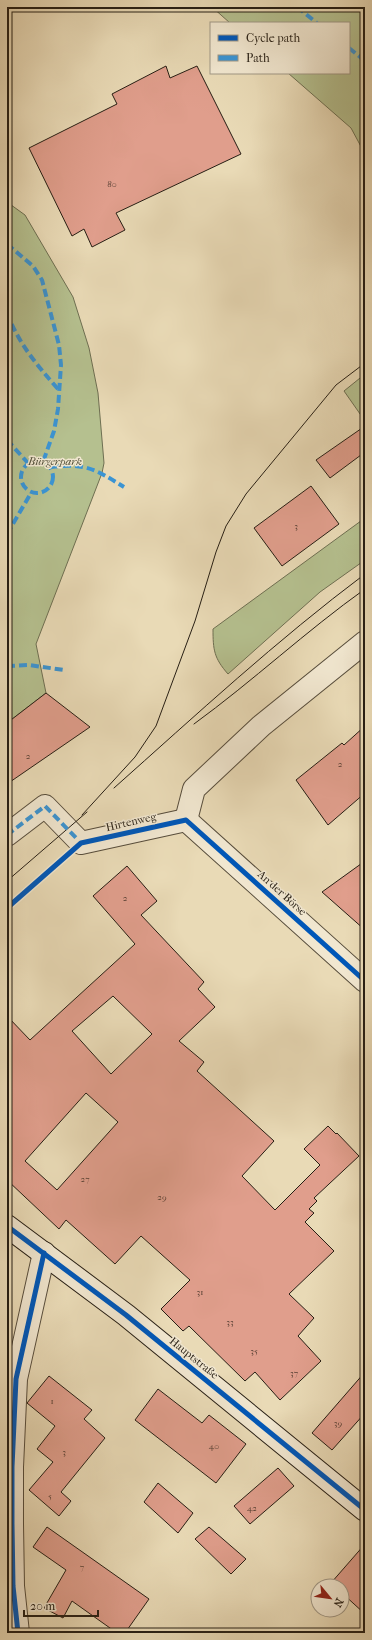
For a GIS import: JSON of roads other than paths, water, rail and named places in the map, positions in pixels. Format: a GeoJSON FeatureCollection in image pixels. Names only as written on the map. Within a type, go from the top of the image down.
{"type":"FeatureCollection","features":[{"type":"Feature","properties":{"kind":"street"},"geometry":{"type":"LineString","coordinates":[[186,820],[194,789],[261,726],[365,642]]}},
{"type":"Feature","properties":{"kind":"street","name":"Hirtenweg"},"geometry":{"type":"LineString","coordinates":[[7,835],[45,806],[80,843],[186,820]]}},
{"type":"Feature","properties":{"kind":"street","name":"An der Börse"},"geometry":{"type":"LineString","coordinates":[[186,820],[365,981]]}},
{"type":"Feature","properties":{"kind":"street","name":"Hauptstraße"},"geometry":{"type":"LineString","coordinates":[[7,1226],[126,1315],[365,1510]]}},
{"type":"Feature","properties":{"kind":"street"},"geometry":{"type":"LineString","coordinates":[[18,1633],[13,1586],[12,1540],[12,1467],[16,1379],[44,1253]]}},
{"type":"Feature","properties":{"kind":"tram line"},"geometry":{"type":"LineString","coordinates":[[82,815],[135,757],[156,726],[195,621],[216,552],[226,526],[246,494],[336,385],[365,363]]}},
{"type":"Feature","properties":{"kind":"tram line"},"geometry":{"type":"LineString","coordinates":[[114,788],[269,651],[365,574]]}},
{"type":"Feature","properties":{"kind":"tram line"},"geometry":{"type":"LineString","coordinates":[[194,724],[365,589]]}},
{"type":"Feature","properties":{"kind":"tram line"},"geometry":{"type":"LineString","coordinates":[[7,881],[87,812]]}},
{"type":"Feature","properties":{"kind":"park label","name":"Bürgerpark"},"geometry":{"type":"Point","coordinates":[55,461]}}]}
